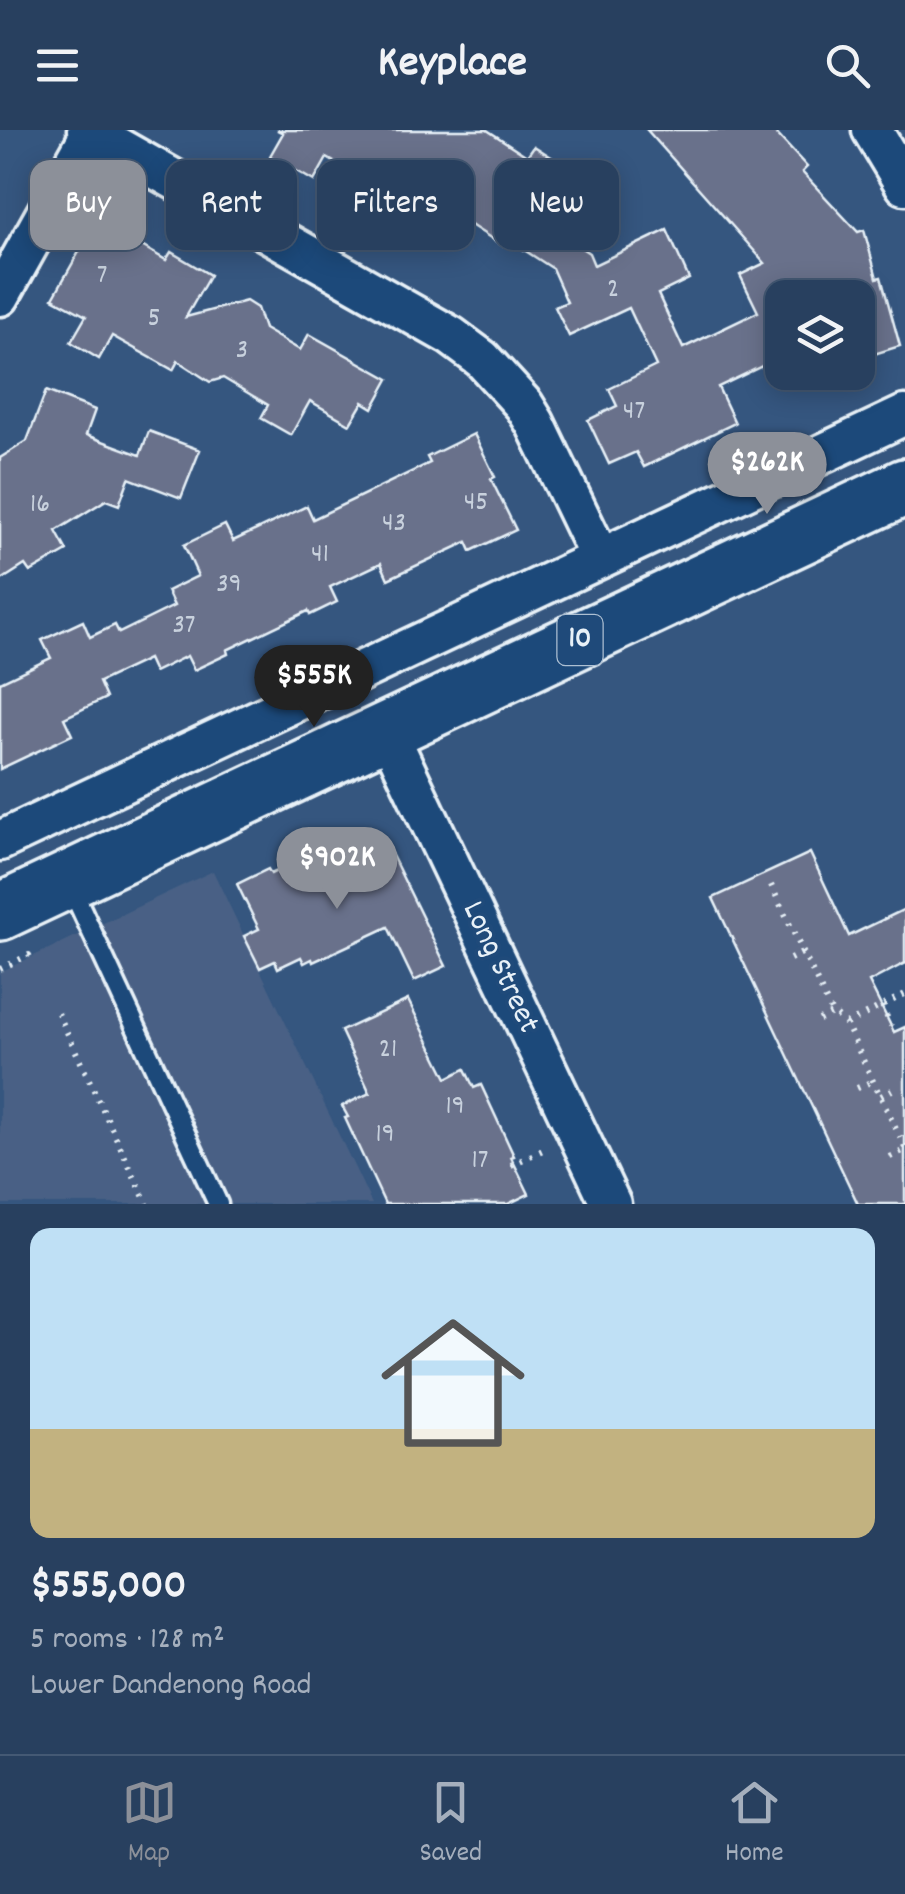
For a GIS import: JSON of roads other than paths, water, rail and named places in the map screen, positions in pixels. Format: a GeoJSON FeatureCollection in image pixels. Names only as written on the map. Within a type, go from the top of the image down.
{"type":"FeatureCollection","features":[{"type":"Feature","properties":{"kind":"highway","name":"10"},"geometry":{"type":"LineString","coordinates":[[0,912],[904,491]]}},
{"type":"Feature","properties":{"kind":"street"},"geometry":{"type":"LineString","coordinates":[[872,130],[905,185]]}},
{"type":"Feature","properties":{"kind":"street"},"geometry":{"type":"LineString","coordinates":[[0,296],[89,131],[451,336],[482,359],[516,393],[535,422],[600,558]]}},
{"type":"Feature","properties":{"kind":"street"},"geometry":{"type":"LineString","coordinates":[[0,841],[905,416]]}},
{"type":"Feature","properties":{"kind":"street","name":"Long Street"},"geometry":{"type":"LineString","coordinates":[[387,731],[611,1204]]}},
{"type":"Feature","properties":{"kind":"lane"},"geometry":{"type":"LineString","coordinates":[[67,880],[218,1204]]}}]}
